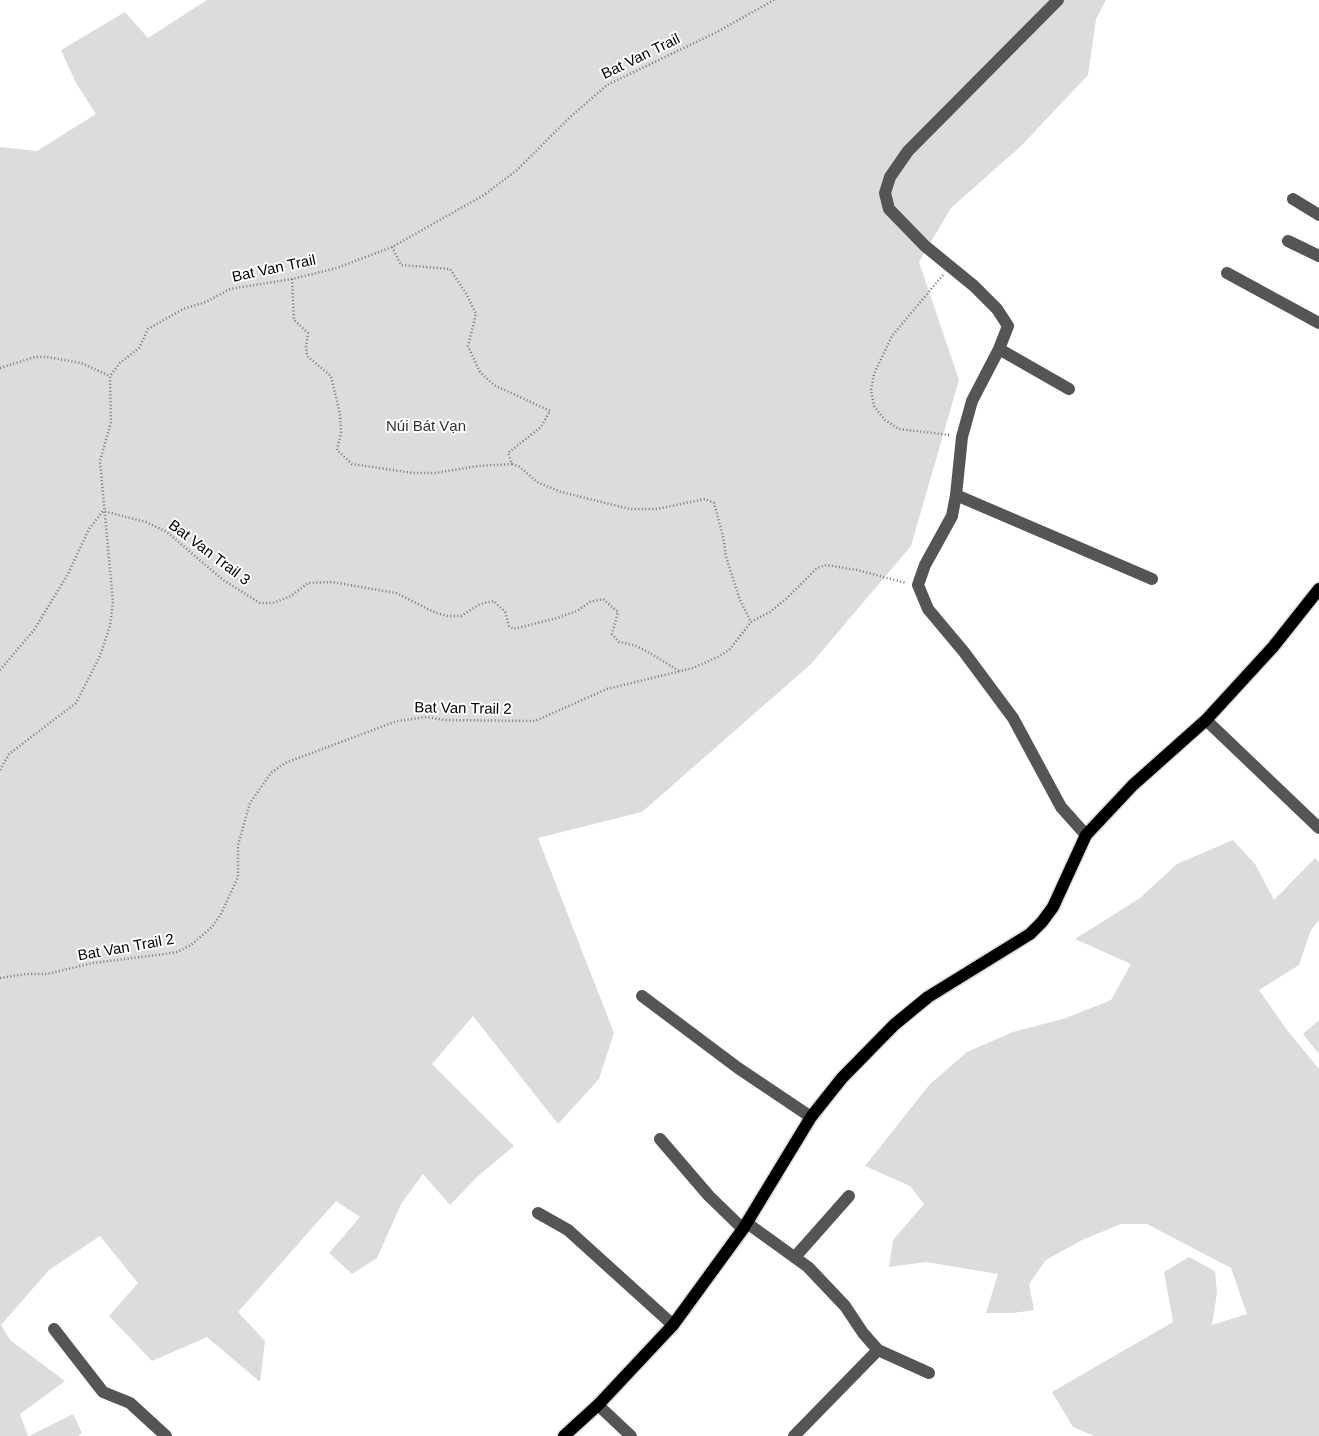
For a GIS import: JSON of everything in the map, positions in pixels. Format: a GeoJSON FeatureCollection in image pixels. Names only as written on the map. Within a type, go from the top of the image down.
{"type":"FeatureCollection","features":[{"type":"Feature","properties":{"kind":"main road"},"geometry":{"type":"LineString","coordinates":[[564,1436],[598,1405],[672,1325],[745,1226],[811,1117],[842,1078],[894,1025],[928,997],[1030,934],[1042,922],[1053,907],[1086,835],[1133,785],[1206,720],[1273,647],[1319,589]]}},
{"type":"Feature","properties":{"kind":"street"},"geometry":{"type":"LineString","coordinates":[[1058,0],[908,151],[890,177],[884,194],[889,209],[925,246],[950,266],[997,310],[1008,326],[999,349],[987,367],[972,401],[962,437],[952,516],[925,565],[918,585],[928,609],[964,652],[1013,718],[1061,806],[1086,835]]}},
{"type":"Feature","properties":{"kind":"street"},"geometry":{"type":"LineString","coordinates":[[1293,199],[1319,215]]}},
{"type":"Feature","properties":{"kind":"street"},"geometry":{"type":"LineString","coordinates":[[1288,241],[1319,256]]}},
{"type":"Feature","properties":{"kind":"street"},"geometry":{"type":"LineString","coordinates":[[1227,273],[1319,323]]}},
{"type":"Feature","properties":{"kind":"street"},"geometry":{"type":"LineString","coordinates":[[999,349],[1069,389]]}},
{"type":"Feature","properties":{"kind":"street"},"geometry":{"type":"LineString","coordinates":[[956,495],[1152,579]]}},
{"type":"Feature","properties":{"kind":"street"},"geometry":{"type":"LineString","coordinates":[[1206,720],[1319,828]]}},
{"type":"Feature","properties":{"kind":"street"},"geometry":{"type":"LineString","coordinates":[[642,996],[738,1068],[811,1117]]}},
{"type":"Feature","properties":{"kind":"street"},"geometry":{"type":"LineString","coordinates":[[660,1139],[709,1196],[745,1226],[808,1267],[845,1306],[863,1333],[878,1350],[929,1373]]}},
{"type":"Feature","properties":{"kind":"street"},"geometry":{"type":"LineString","coordinates":[[795,1257],[849,1196]]}},
{"type":"Feature","properties":{"kind":"street"},"geometry":{"type":"LineString","coordinates":[[538,1213],[568,1230],[672,1325]]}},
{"type":"Feature","properties":{"kind":"street"},"geometry":{"type":"LineString","coordinates":[[54,1328],[103,1392],[130,1403],[166,1436]]}},
{"type":"Feature","properties":{"kind":"street"},"geometry":{"type":"LineString","coordinates":[[794,1436],[878,1350]]}},
{"type":"Feature","properties":{"kind":"street"},"geometry":{"type":"LineString","coordinates":[[598,1405],[631,1436]]}},
{"type":"Feature","properties":{"kind":"path","name":"Bat Van Trail"},"geometry":{"type":"LineString","coordinates":[[110,376],[120,363],[139,348],[148,329],[183,309],[206,302],[230,289],[292,279],[337,268],[392,247],[484,195],[517,170],[569,118],[607,85],[718,32],[774,0]]}},
{"type":"Feature","properties":{"kind":"path"},"geometry":{"type":"LineString","coordinates":[[392,247],[401,265],[450,269],[467,295],[476,314],[468,346],[480,372],[494,385],[550,411],[542,427],[508,453],[512,464]]}},
{"type":"Feature","properties":{"kind":"path"},"geometry":{"type":"LineString","coordinates":[[950,266],[892,336],[874,374],[871,390],[874,406],[885,420],[899,429],[962,437]]}},
{"type":"Feature","properties":{"kind":"path"},"geometry":{"type":"LineString","coordinates":[[292,279],[294,320],[308,333],[307,356],[331,376],[340,414],[341,432],[337,450],[352,464],[413,473],[435,473],[478,466],[512,464],[520,467],[537,482],[561,492],[630,509],[657,508],[705,499],[714,503],[723,536],[726,557],[740,600],[751,622]]}},
{"type":"Feature","properties":{"kind":"path"},"geometry":{"type":"LineString","coordinates":[[0,368],[35,357],[47,357],[81,363],[110,376],[111,422],[100,461],[103,511],[113,602],[110,626],[100,656],[76,703],[9,754],[0,770]]}},
{"type":"Feature","properties":{"kind":"path"},"geometry":{"type":"LineString","coordinates":[[0,670],[34,630],[68,574],[89,529],[103,511]]}},
{"type":"Feature","properties":{"kind":"path","name":"Bat Van Trail 3"},"geometry":{"type":"LineString","coordinates":[[103,511],[146,522],[167,532],[223,580],[260,603],[274,603],[291,596],[308,583],[332,582],[396,593],[436,613],[448,616],[461,616],[480,604],[494,600],[505,612],[509,626],[514,629],[557,618],[576,611],[590,602],[603,599],[618,612],[612,634],[619,642],[650,653],[679,671]]}},
{"type":"Feature","properties":{"kind":"path","name":"Bat Van Trail 2"},"geometry":{"type":"LineString","coordinates":[[0,978],[26,974],[47,974],[93,963],[177,952],[191,945],[222,914],[238,877],[238,845],[250,803],[271,773],[285,763],[397,721],[427,717],[444,720],[535,721],[607,689],[679,671],[720,656],[730,649],[751,622],[770,612],[817,568],[826,566],[918,585]]}},
{"type":"Feature","properties":{"kind":"green space","name":"Núi Bát Vạn"},"geometry":{"type":"Polygon","coordinates":[[[207,0],[1106,0],[1096,19],[1088,75],[1021,146],[951,208],[919,262],[959,380],[911,546],[811,664],[642,812],[538,838],[614,1033],[599,1079],[558,1124],[473,1016],[432,1064],[514,1146],[478,1176],[450,1205],[423,1174],[401,1204],[377,1258],[352,1274],[329,1253],[360,1217],[336,1201],[238,1312],[265,1341],[260,1382],[207,1337],[152,1361],[109,1316],[138,1283],[100,1236],[49,1270],[1,1325],[10,1340],[65,1381],[20,1414],[28,1436],[0,1436],[0,147],[37,151],[96,114],[76,83],[61,50],[125,12],[148,38],[207,0]]]}},
{"type":"Feature","properties":{"kind":"green space"},"geometry":{"type":"Polygon","coordinates":[[[1233,840],[1255,864],[1274,900],[1315,858],[1319,862],[1319,920],[1311,930],[1299,965],[1259,990],[1287,1030],[1319,1069],[1319,1436],[1094,1436],[1073,1427],[1052,1392],[1173,1322],[1164,1272],[1189,1257],[1215,1271],[1217,1293],[1212,1325],[1247,1314],[1231,1268],[1147,1224],[1121,1224],[1082,1240],[1046,1260],[1029,1284],[1034,1310],[1013,1313],[986,1313],[998,1274],[926,1262],[889,1267],[893,1240],[924,1204],[910,1186],[865,1166],[930,1084],[967,1052],[1013,1032],[1066,1018],[1111,1000],[1131,964],[1075,939],[1140,898],[1177,864],[1233,840]]]}},
{"type":"Feature","properties":{"kind":"green space"},"geometry":{"type":"Polygon","coordinates":[[[1319,1020],[1319,1054],[1303,1034],[1319,1020]]]}},
{"type":"Feature","properties":{"kind":"green space"},"geometry":{"type":"Polygon","coordinates":[[[73,1414],[82,1433],[78,1436],[29,1436],[73,1414]]]}}]}
